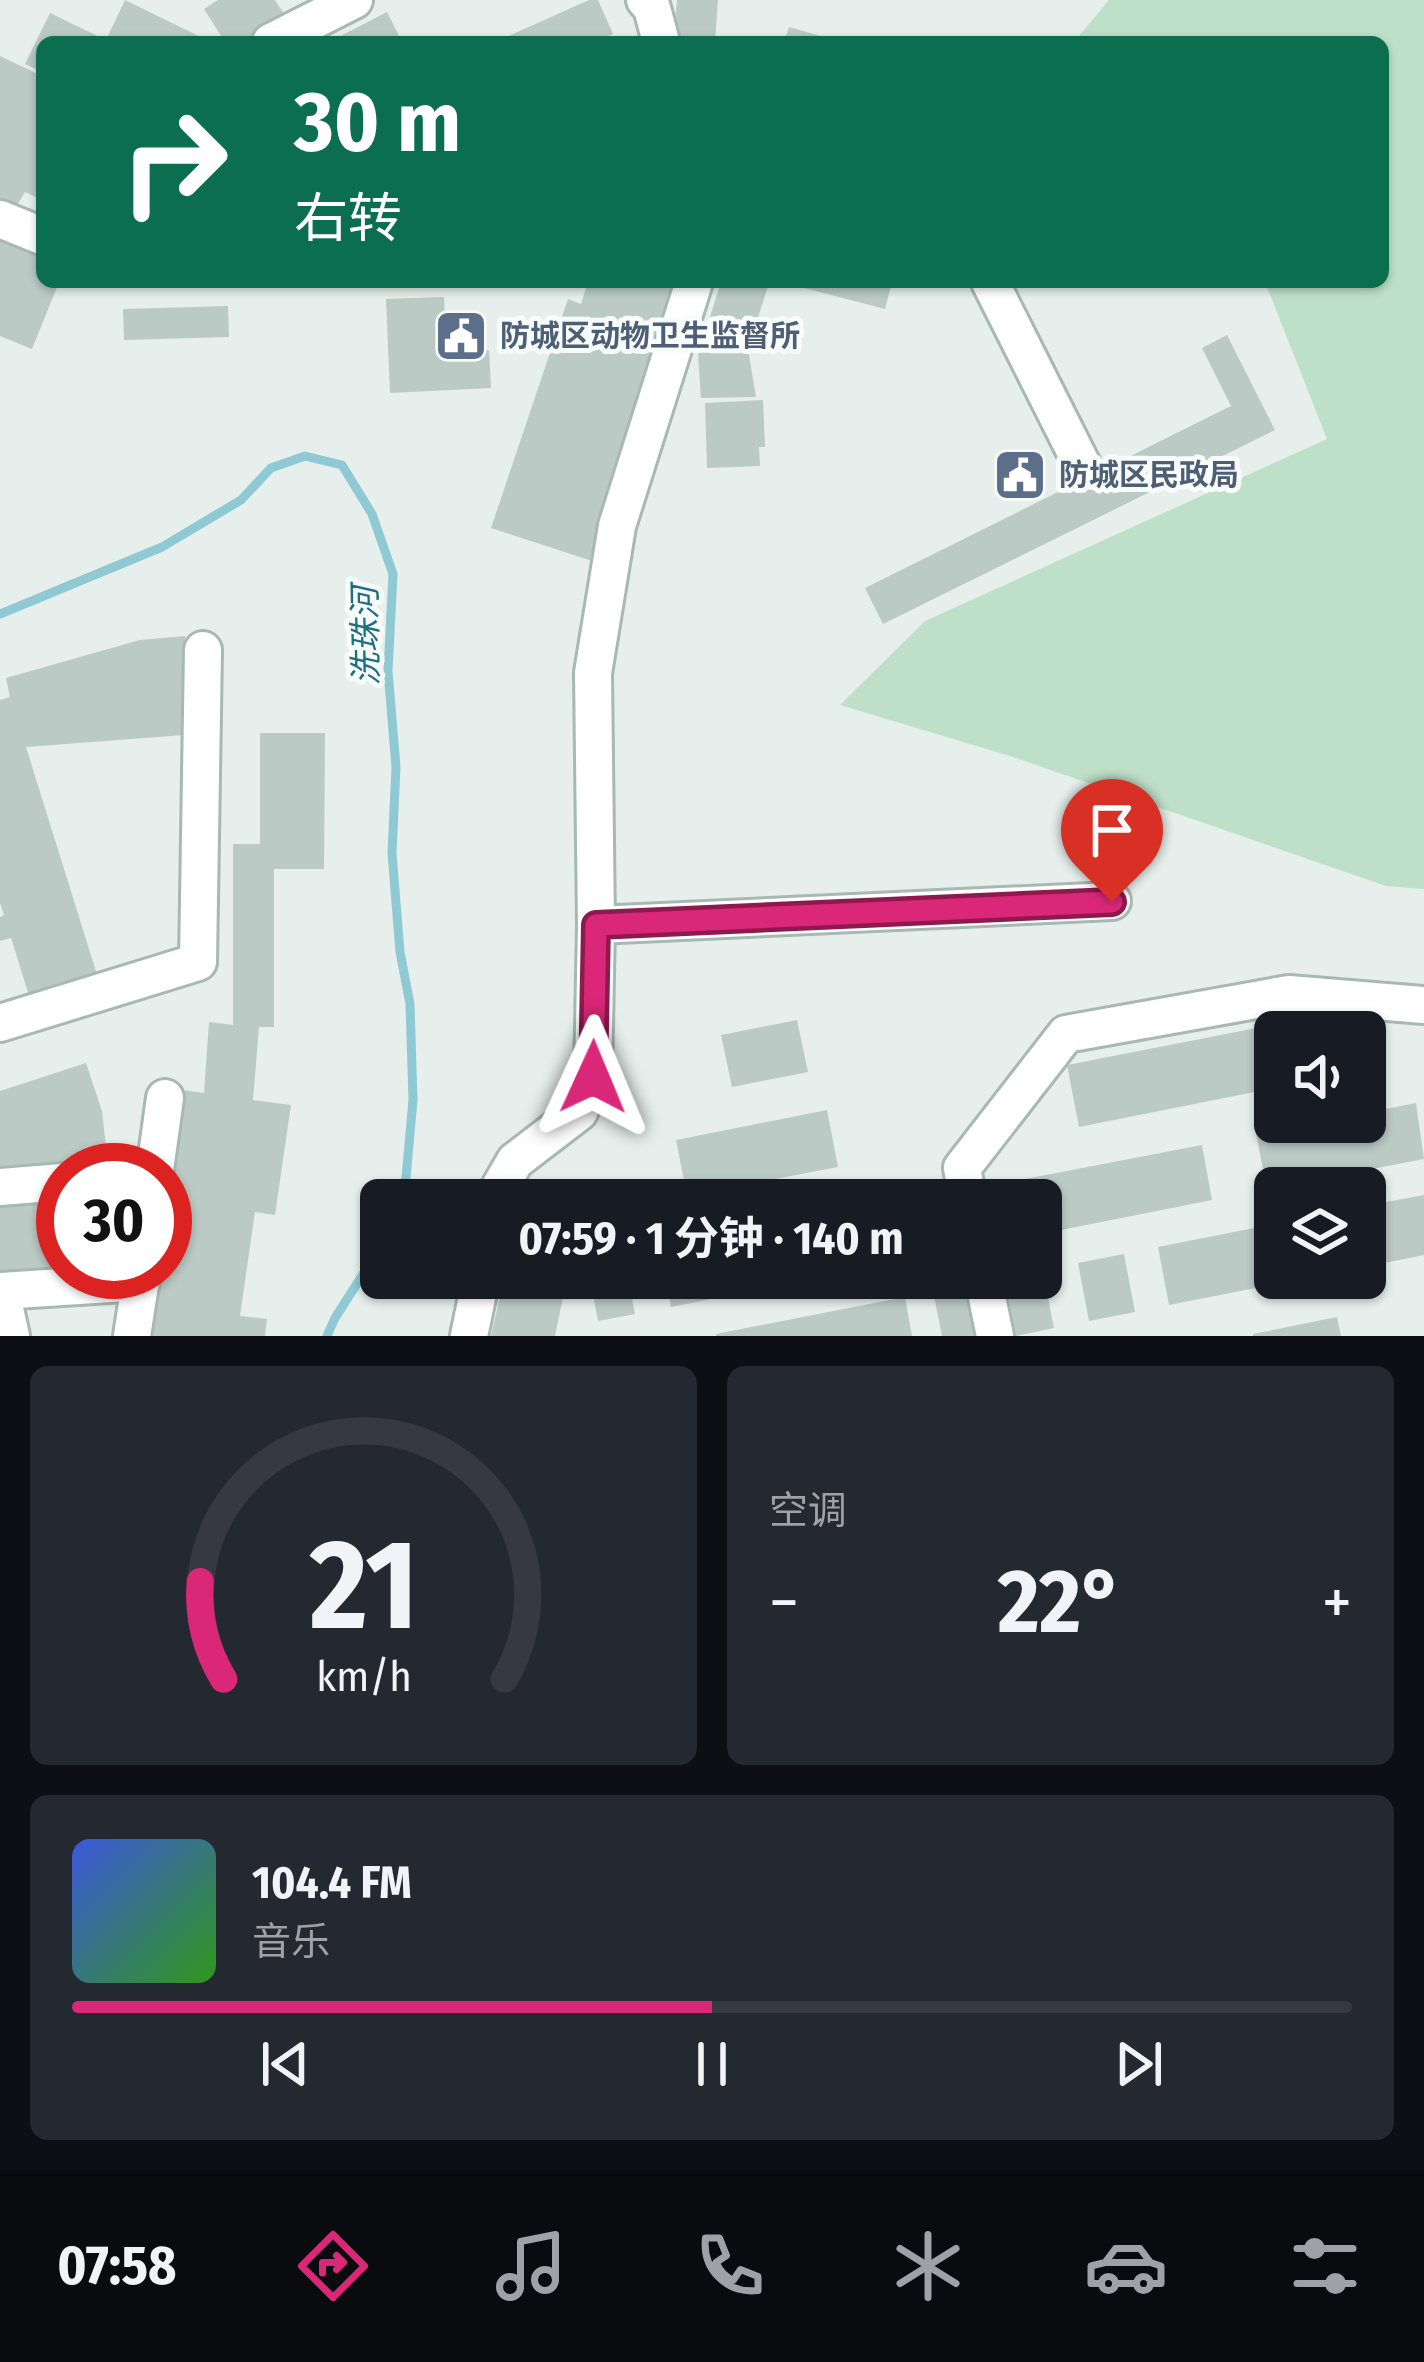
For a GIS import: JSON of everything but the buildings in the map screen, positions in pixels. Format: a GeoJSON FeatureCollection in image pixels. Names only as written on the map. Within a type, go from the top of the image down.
{"type":"FeatureCollection","features":[{"type":"Feature","properties":{"kind":"street"},"geometry":{"type":"LineString","coordinates":[[283,36],[354,0]]}},
{"type":"Feature","properties":{"kind":"street"},"geometry":{"type":"LineString","coordinates":[[645,0],[659,36]]}},
{"type":"Feature","properties":{"kind":"street"},"geometry":{"type":"LineString","coordinates":[[0,219],[36,234]]}},
{"type":"Feature","properties":{"kind":"street"},"geometry":{"type":"LineString","coordinates":[[504,1179],[514,1161],[579,1112],[593,1077],[593,673],[617,526],[692,288]]}},
{"type":"Feature","properties":{"kind":"street"},"geometry":{"type":"LineString","coordinates":[[993,288],[1082,465]]}},
{"type":"Feature","properties":{"kind":"street"},"geometry":{"type":"LineString","coordinates":[[0,1023],[198,962],[202,650]]}},
{"type":"Feature","properties":{"kind":"street"},"geometry":{"type":"LineString","coordinates":[[596,925],[1112,902]]}},
{"type":"Feature","properties":{"kind":"street"},"geometry":{"type":"LineString","coordinates":[[964,1179],[962,1168],[1066,1034],[1289,994],[1424,1005]]}},
{"type":"Feature","properties":{"kind":"street"},"geometry":{"type":"LineString","coordinates":[[159,1143],[166,1098]]}},
{"type":"Feature","properties":{"kind":"street"},"geometry":{"type":"LineString","coordinates":[[0,1187],[36,1185]]}},
{"type":"Feature","properties":{"kind":"street"},"geometry":{"type":"LineString","coordinates":[[11,1336],[0,1291],[36,1287]]}},
{"type":"Feature","properties":{"kind":"street"},"geometry":{"type":"LineString","coordinates":[[132,1336],[138,1299]]}},
{"type":"Feature","properties":{"kind":"street"},"geometry":{"type":"LineString","coordinates":[[469,1336],[477,1299]]}},
{"type":"Feature","properties":{"kind":"street"},"geometry":{"type":"LineString","coordinates":[[987,1299],[994,1336]]}},
{"type":"Feature","properties":{"kind":"green space"},"geometry":{"type":"Polygon","coordinates":[[[1109,0],[1424,0],[1424,889],[1386,886],[1010,756],[840,705],[925,621],[1327,439],[1267,288],[1389,288],[1389,36],[1079,36],[1109,0]]]}},
{"type":"Feature","properties":{"kind":"waterway","name":"洗珠河"},"geometry":{"type":"LineString","coordinates":[[0,614],[162,547],[241,500],[271,468],[305,456],[342,465],[372,514],[393,574],[388,671],[396,767],[392,853],[400,952],[410,1004],[413,1100],[406,1179]]}},
{"type":"Feature","properties":{"kind":"waterway","name":"洗珠河"},"geometry":{"type":"LineString","coordinates":[[327,1336],[360,1279]]}},
{"type":"Feature","properties":{"kind":"place","name":"防城区动物卫生监督所"},"geometry":{"type":"Point","coordinates":[461,336]}},
{"type":"Feature","properties":{"kind":"place","name":"防城区民政局"},"geometry":{"type":"Point","coordinates":[1020,475]}},
{"type":"Feature","properties":{"kind":"route"},"geometry":{"type":"LineString","coordinates":[[593,1077],[596,925],[1112,902]]}}]}
